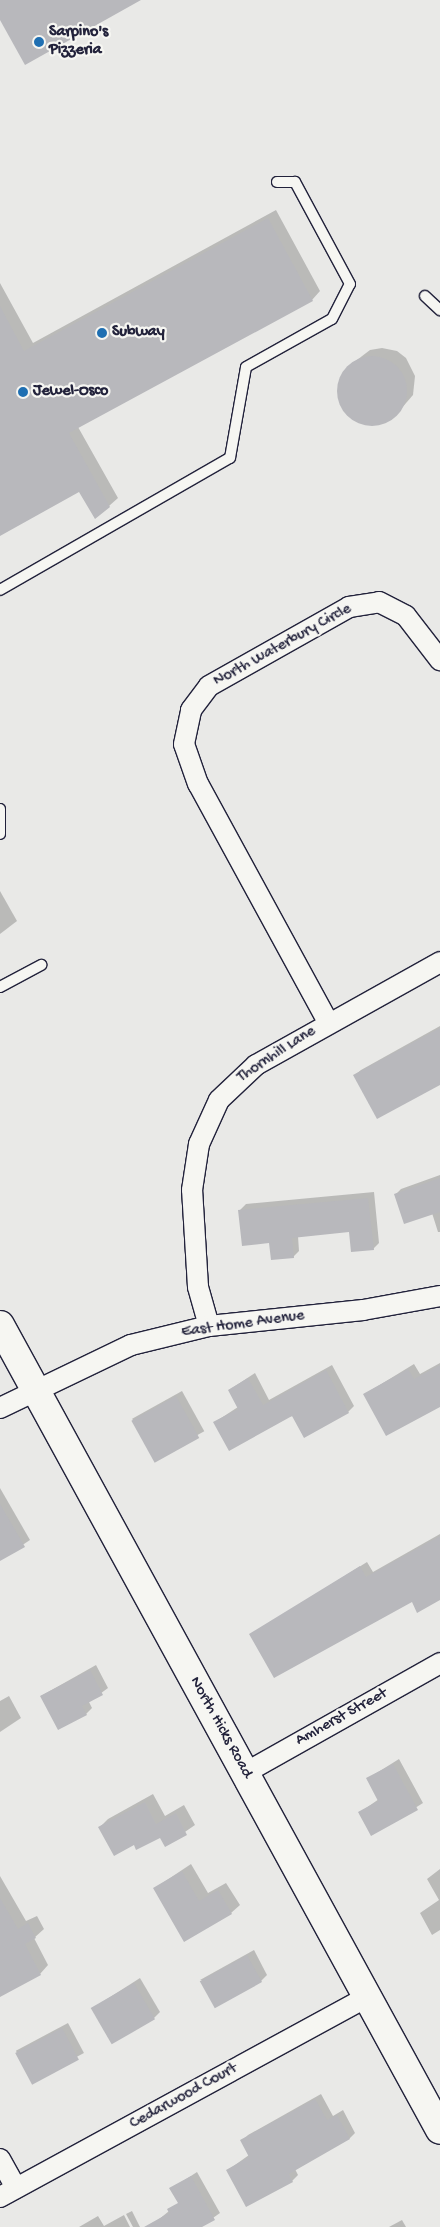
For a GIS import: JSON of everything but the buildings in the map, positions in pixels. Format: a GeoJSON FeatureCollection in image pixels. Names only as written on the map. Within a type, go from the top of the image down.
{"type":"FeatureCollection","features":[{"type":"Feature","properties":{"kind":"main road","name":"North Hicks Road"},"geometry":{"type":"LineString","coordinates":[[0,1325],[440,2130]]}},
{"type":"Feature","properties":{"kind":"street","name":"North Waterbury Circle"},"geometry":{"type":"LineString","coordinates":[[328,1022],[198,784],[184,744],[191,710],[208,686],[349,607],[379,602],[406,616],[440,660]]}},
{"type":"Feature","properties":{"kind":"street","name":"Thornhill Lane"},"geometry":{"type":"LineString","coordinates":[[209,1326],[198,1287],[192,1190],[194,1166],[207,1122],[219,1100],[244,1073],[328,1022],[440,962]]}},
{"type":"Feature","properties":{"kind":"street","name":"East Home Avenue"},"geometry":{"type":"LineString","coordinates":[[0,1408],[35,1389],[131,1345],[209,1326],[363,1310],[440,1296]]}},
{"type":"Feature","properties":{"kind":"street","name":"Amherst Street"},"geometry":{"type":"LineString","coordinates":[[245,1773],[440,1663]]}},
{"type":"Feature","properties":{"kind":"street","name":"Cedarwood Court"},"geometry":{"type":"LineString","coordinates":[[8,2193],[367,1997]]}},
{"type":"Feature","properties":{"kind":"street"},"geometry":{"type":"LineString","coordinates":[[0,2159],[8,2193]]}},
{"type":"Feature","properties":{"kind":"lane"},"geometry":{"type":"LineString","coordinates":[[0,590],[230,458],[246,367],[332,319],[350,284],[295,182],[277,182]]}},
{"type":"Feature","properties":{"kind":"lane"},"geometry":{"type":"LineString","coordinates":[[425,296],[440,310]]}},
{"type":"Feature","properties":{"kind":"lane"},"geometry":{"type":"LineString","coordinates":[[0,809],[0,834]]}},
{"type":"Feature","properties":{"kind":"lane"},"geometry":{"type":"LineString","coordinates":[[0,987],[41,965]]}},
{"type":"Feature","properties":{"kind":"place","name":"Sarpino's Pizzeria"},"geometry":{"type":"Point","coordinates":[39,42]}},
{"type":"Feature","properties":{"kind":"place","name":"Subway"},"geometry":{"type":"Point","coordinates":[102,333]}},
{"type":"Feature","properties":{"kind":"place","name":"Jewel-Osco"},"geometry":{"type":"Point","coordinates":[23,392]}}]}
